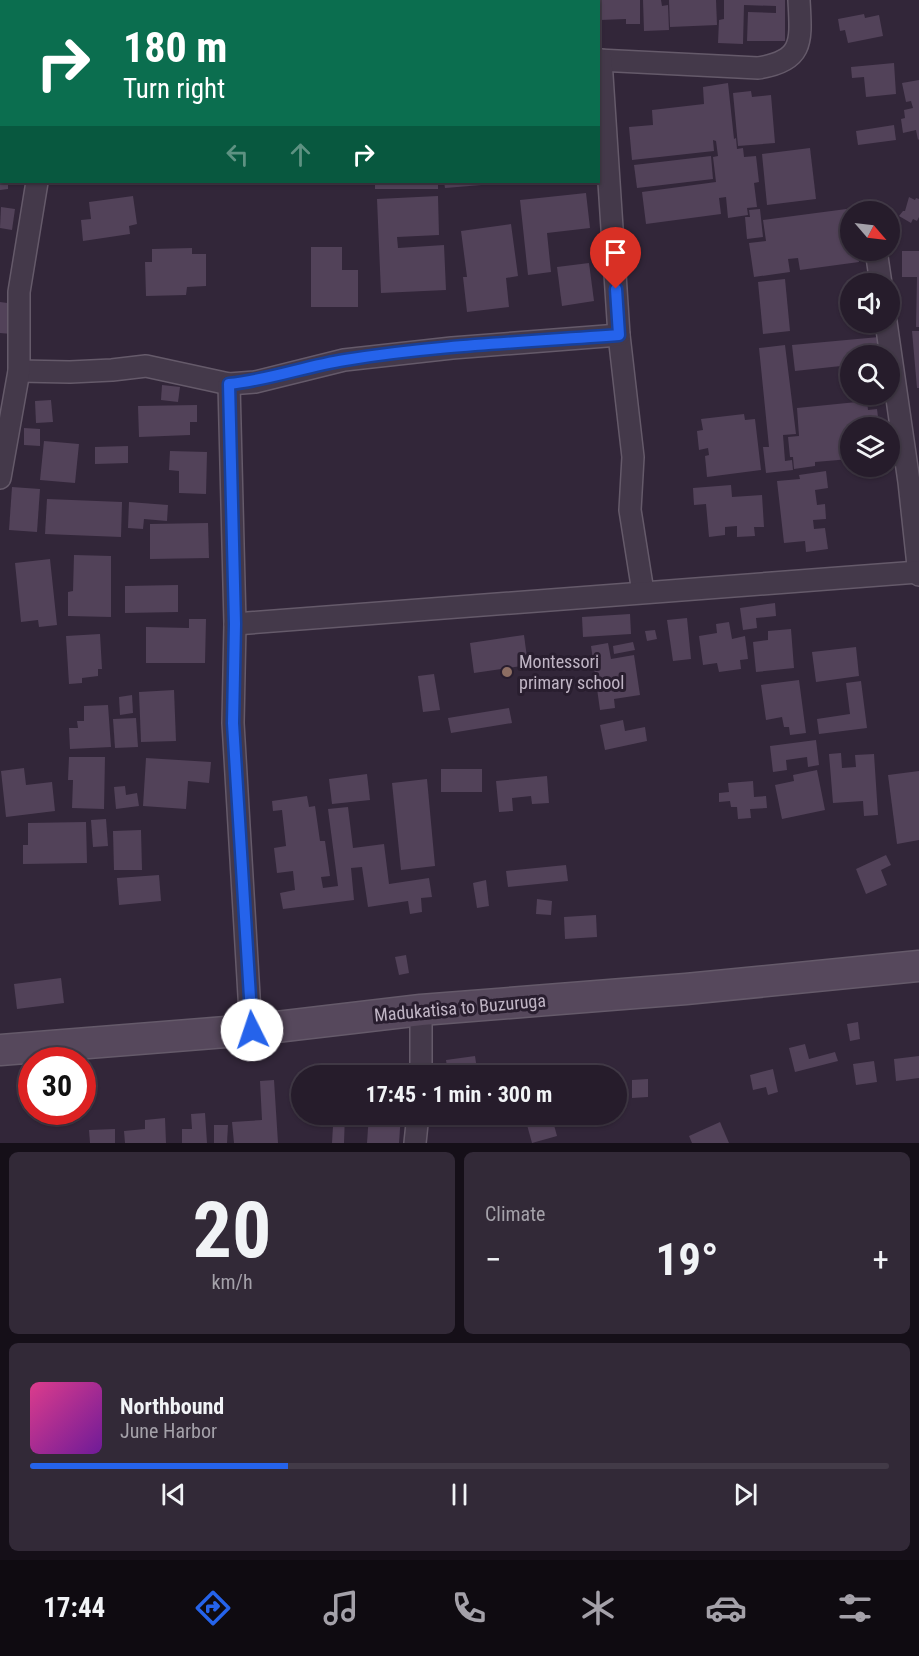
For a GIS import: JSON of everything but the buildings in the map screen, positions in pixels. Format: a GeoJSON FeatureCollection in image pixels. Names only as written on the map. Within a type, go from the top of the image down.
{"type":"FeatureCollection","features":[{"type":"Feature","properties":{"kind":"main road","name":"Madukatisa to Buzuruga"},"geometry":{"type":"LineString","coordinates":[[0,1050],[102,1040],[252,1030],[422,1010],[686,989],[919,966]]}},
{"type":"Feature","properties":{"kind":"street"},"geometry":{"type":"LineString","coordinates":[[643,592],[630,510],[633,457],[619,335],[600,60],[758,68],[777,65],[792,55],[800,42],[799,0]]}},
{"type":"Feature","properties":{"kind":"street"},"geometry":{"type":"LineString","coordinates":[[0,478],[19,371],[19,292],[37,183]]}},
{"type":"Feature","properties":{"kind":"street"},"geometry":{"type":"LineString","coordinates":[[235,624],[643,592],[919,574],[909,482],[888,333]]}},
{"type":"Feature","properties":{"kind":"street"},"geometry":{"type":"LineString","coordinates":[[19,371],[91,371],[146,366],[229,384],[255,382],[344,360],[452,348],[619,335]]}},
{"type":"Feature","properties":{"kind":"street"},"geometry":{"type":"LineString","coordinates":[[229,384],[235,624],[233,723],[252,1030]]}},
{"type":"Feature","properties":{"kind":"street"},"geometry":{"type":"LineString","coordinates":[[909,482],[919,456]]}},
{"type":"Feature","properties":{"kind":"street"},"geometry":{"type":"LineString","coordinates":[[421,1065],[422,1010]]}},
{"type":"Feature","properties":{"kind":"street"},"geometry":{"type":"LineString","coordinates":[[415,1143],[417,1125]]}},
{"type":"Feature","properties":{"kind":"place","name":"Montessori primary school"},"geometry":{"type":"Point","coordinates":[507,672]}},
{"type":"Feature","properties":{"kind":"route"},"geometry":{"type":"LineString","coordinates":[[252,1030],[233,723],[235,624],[229,384],[255,382],[344,360],[452,348],[619,335],[616,289]]}}]}
